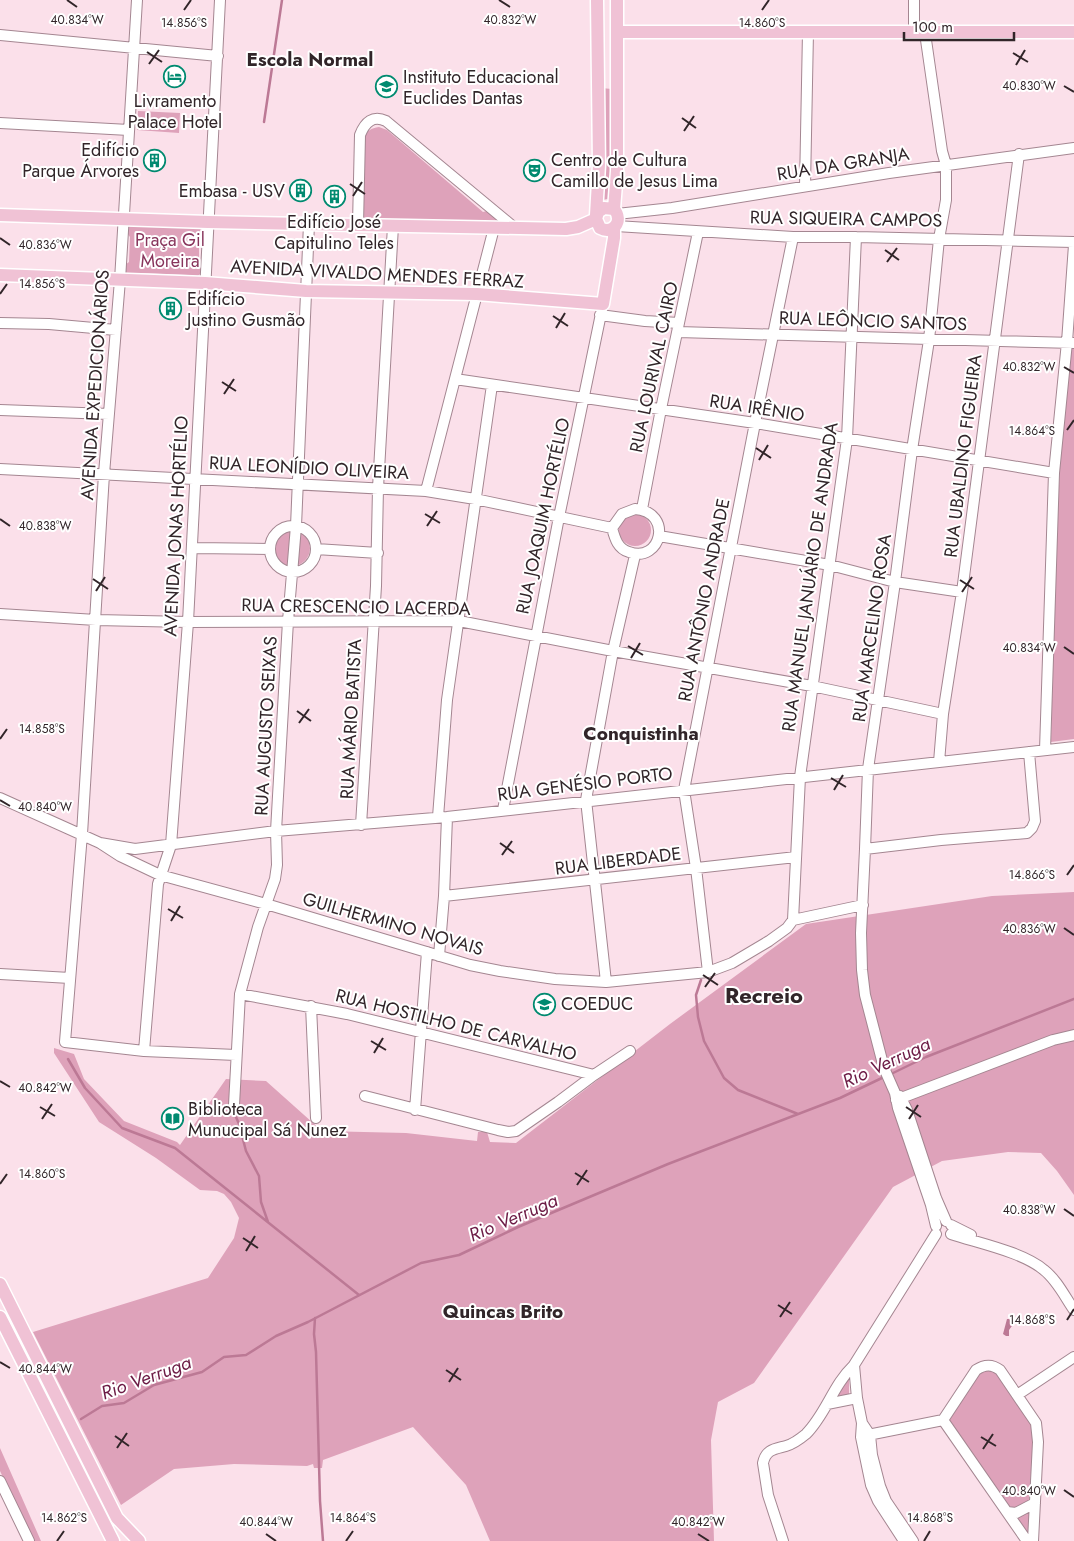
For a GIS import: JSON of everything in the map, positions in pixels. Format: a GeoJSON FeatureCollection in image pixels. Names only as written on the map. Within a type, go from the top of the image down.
{"type":"FeatureCollection","features":[{"type":"Feature","properties":{"kind":"main road"},"geometry":{"type":"LineString","coordinates":[[0,215],[208,222],[566,229],[578,227],[596,217],[599,210],[604,208],[615,219],[608,231],[602,230],[597,225],[596,217],[599,165],[597,0]]}},
{"type":"Feature","properties":{"kind":"main road","name":"RUA JOAQUIM HORTÉLIO"},"geometry":{"type":"LineString","coordinates":[[602,309],[614,238],[615,219],[617,171],[616,0]]}},
{"type":"Feature","properties":{"kind":"main road"},"geometry":{"type":"LineString","coordinates":[[617,32],[1074,32]]}},
{"type":"Feature","properties":{"kind":"main road"},"geometry":{"type":"LineString","coordinates":[[597,81],[602,86],[607,86],[612,85],[617,79]]}},
{"type":"Feature","properties":{"kind":"main road","name":"AVENIDA VIVALDO MENDES FERRAZ"},"geometry":{"type":"LineString","coordinates":[[0,275],[205,283],[306,291],[478,294],[602,309]]}},
{"type":"Feature","properties":{"kind":"main road"},"geometry":{"type":"LineString","coordinates":[[0,1284],[117,1518],[138,1540]]}},
{"type":"Feature","properties":{"kind":"main road"},"geometry":{"type":"LineString","coordinates":[[0,1317],[113,1541]]}},
{"type":"Feature","properties":{"kind":"street","name":"AVENIDA EXPEDICIONÁRIOS"},"geometry":{"type":"LineString","coordinates":[[137,0],[120,280],[104,474],[82,834],[65,1042],[144,1051]]}},
{"type":"Feature","properties":{"kind":"street","name":"AVENIDA JONAS HORTÉLIO"},"geometry":{"type":"LineString","coordinates":[[144,1051],[158,884],[171,845],[188,622],[220,0]]}},
{"type":"Feature","properties":{"kind":"street","name":"RUA MARCELINO ROSA"},"geometry":{"type":"LineString","coordinates":[[914,0],[946,165],[946,200],[868,769],[864,849],[862,970],[865,995],[884,1068],[936,1198],[950,1227]]}},
{"type":"Feature","properties":{"kind":"street"},"geometry":{"type":"LineString","coordinates":[[805,186],[808,32]]}},
{"type":"Feature","properties":{"kind":"street"},"geometry":{"type":"LineString","coordinates":[[0,35],[218,56]]}},
{"type":"Feature","properties":{"kind":"street"},"geometry":{"type":"LineString","coordinates":[[358,224],[360,135],[369,121],[380,118],[516,229]]}},
{"type":"Feature","properties":{"kind":"street"},"geometry":{"type":"LineString","coordinates":[[0,123],[128,130]]}},
{"type":"Feature","properties":{"kind":"street","name":"RUA DA GRANJA"},"geometry":{"type":"LineString","coordinates":[[615,219],[805,186],[1018,154],[1074,148]]}},
{"type":"Feature","properties":{"kind":"street","name":"RUA UBALDINO FIGUEIRA"},"geometry":{"type":"LineString","coordinates":[[939,762],[1018,154]]}},
{"type":"Feature","properties":{"kind":"street","name":"RUA SIQUEIRA CAMPOS"},"geometry":{"type":"LineString","coordinates":[[615,219],[698,232],[793,237],[1008,240],[1074,244]]}},
{"type":"Feature","properties":{"kind":"street","name":"RUA AUGUSTO SEIXAS"},"geometry":{"type":"LineString","coordinates":[[234,1104],[240,994],[258,927],[275,879],[277,865],[276,832],[288,621],[296,526],[310,224]]}},
{"type":"Feature","properties":{"kind":"street","name":"RUA MÁRIO BATISTA"},"geometry":{"type":"LineString","coordinates":[[361,825],[378,553],[378,488],[393,226]]}},
{"type":"Feature","properties":{"kind":"street"},"geometry":{"type":"LineString","coordinates":[[426,491],[494,228]]}},
{"type":"Feature","properties":{"kind":"street","name":"RUA LOURIVAL CAIRO"},"geometry":{"type":"LineString","coordinates":[[642,509],[698,232]]}},
{"type":"Feature","properties":{"kind":"street","name":"RUA ANTÔNIO ANDRADE"},"geometry":{"type":"LineString","coordinates":[[708,972],[696,868],[684,790],[730,548],[793,237]]}},
{"type":"Feature","properties":{"kind":"street","name":"RUA MANUEL JANUÁRIO DE ANDRADA"},"geometry":{"type":"LineString","coordinates":[[793,920],[800,777],[847,439],[856,237]]}},
{"type":"Feature","properties":{"kind":"street"},"geometry":{"type":"LineString","coordinates":[[1045,750],[1054,473],[1070,342],[1074,244]]}},
{"type":"Feature","properties":{"kind":"street","name":"RUA LEÔNCIO SANTOS"},"geometry":{"type":"LineString","coordinates":[[602,309],[645,321],[678,327],[774,334],[928,340],[1070,342]]}},
{"type":"Feature","properties":{"kind":"street","name":"RUA JOAQUIM HORTÉLIO"},"geometry":{"type":"LineString","coordinates":[[503,810],[559,517],[602,309]]}},
{"type":"Feature","properties":{"kind":"street"},"geometry":{"type":"LineString","coordinates":[[0,323],[49,324],[116,330]]}},
{"type":"Feature","properties":{"kind":"street","name":"RUA IRÊNIO"},"geometry":{"type":"LineString","coordinates":[[455,379],[755,423],[1054,473]]}},
{"type":"Feature","properties":{"kind":"street"},"geometry":{"type":"LineString","coordinates":[[439,956],[444,896],[443,817],[448,700],[492,385]]}},
{"type":"Feature","properties":{"kind":"street"},"geometry":{"type":"LineString","coordinates":[[0,410],[109,414]]}},
{"type":"Feature","properties":{"kind":"street","name":"RUA LEONÍDIO OLIVEIRA"},"geometry":{"type":"LineString","coordinates":[[0,469],[426,491],[476,499],[612,528]]}},
{"type":"Feature","properties":{"kind":"street"},"geometry":{"type":"LineString","coordinates":[[635,509],[642,509],[654,516],[660,529],[659,536],[656,544],[650,551],[634,555],[624,551],[617,544],[612,528],[622,514],[635,509]]}},
{"type":"Feature","properties":{"kind":"street"},"geometry":{"type":"LineString","coordinates":[[288,526],[296,526],[308,531],[316,542],[316,549],[312,563],[299,571],[292,572],[279,568],[274,562],[270,549],[271,541],[281,529],[288,526]]}},
{"type":"Feature","properties":{"kind":"street"},"geometry":{"type":"LineString","coordinates":[[659,536],[830,565],[895,582],[962,592]]}},
{"type":"Feature","properties":{"kind":"street"},"geometry":{"type":"LineString","coordinates":[[193,548],[270,549]]}},
{"type":"Feature","properties":{"kind":"street"},"geometry":{"type":"LineString","coordinates":[[316,549],[378,553]]}},
{"type":"Feature","properties":{"kind":"street"},"geometry":{"type":"LineString","coordinates":[[606,982],[586,800],[613,651],[634,555]]}},
{"type":"Feature","properties":{"kind":"street","name":"RUA CRESCENCIO LACERDA"},"geometry":{"type":"LineString","coordinates":[[0,614],[96,620],[188,622],[459,621],[613,651],[812,686],[944,714]]}},
{"type":"Feature","properties":{"kind":"street","name":"RUA GENÉSIO PORTO"},"geometry":{"type":"LineString","coordinates":[[100,843],[135,849],[276,832],[443,817],[1074,747]]}},
{"type":"Feature","properties":{"kind":"street"},"geometry":{"type":"LineString","coordinates":[[864,849],[1027,833],[1034,825],[1029,752]]}},
{"type":"Feature","properties":{"kind":"street","name":"GUILHERMINO NOVAIS"},"geometry":{"type":"LineString","coordinates":[[0,798],[82,834],[120,856],[160,875],[266,904],[470,965],[500,971],[555,979],[606,982],[708,972],[732,963],[769,941],[787,928],[793,920]]}},
{"type":"Feature","properties":{"kind":"street","name":"RUA LIBERDADE"},"geometry":{"type":"LineString","coordinates":[[444,896],[796,857]]}},
{"type":"Feature","properties":{"kind":"street"},"geometry":{"type":"LineString","coordinates":[[793,920],[863,905]]}},
{"type":"Feature","properties":{"kind":"street"},"geometry":{"type":"LineString","coordinates":[[415,1110],[427,952]]}},
{"type":"Feature","properties":{"kind":"street"},"geometry":{"type":"LineString","coordinates":[[0,974],[70,978]]}},
{"type":"Feature","properties":{"kind":"street","name":"RUA HOSTILHO DE CARVALHO"},"geometry":{"type":"LineString","coordinates":[[240,994],[311,1006],[420,1031],[594,1075]]}},
{"type":"Feature","properties":{"kind":"street","name":"RUA HOSTILHO DE CARVALHO"},"geometry":{"type":"LineString","coordinates":[[311,1006],[316,1118]]}},
{"type":"Feature","properties":{"kind":"street"},"geometry":{"type":"LineString","coordinates":[[896,1094],[1053,1040],[1074,1035]]}},
{"type":"Feature","properties":{"kind":"street"},"geometry":{"type":"LineString","coordinates":[[144,1051],[236,1055]]}},
{"type":"Feature","properties":{"kind":"street"},"geometry":{"type":"LineString","coordinates":[[364,1096],[415,1110],[512,1132],[630,1051]]}},
{"type":"Feature","properties":{"kind":"street","name":"RUA MARCELINO ROSA"},"geometry":{"type":"LineString","coordinates":[[896,1094],[931,1205],[936,1230]]}},
{"type":"Feature","properties":{"kind":"street"},"geometry":{"type":"LineString","coordinates":[[783,1541],[768,1495],[763,1463],[764,1458],[773,1449],[794,1442],[804,1436],[815,1424],[828,1404],[835,1388],[854,1365],[940,1222],[1037,1265],[1049,1275],[1074,1310]]}},
{"type":"Feature","properties":{"kind":"street"},"geometry":{"type":"LineString","coordinates":[[936,1230],[939,1238],[944,1239],[948,1238],[950,1227]]}},
{"type":"Feature","properties":{"kind":"street"},"geometry":{"type":"LineString","coordinates":[[950,1227],[1037,1258],[1053,1270],[1074,1299]]}},
{"type":"Feature","properties":{"kind":"street"},"geometry":{"type":"LineString","coordinates":[[1018,1395],[1074,1356]]}},
{"type":"Feature","properties":{"kind":"street"},"geometry":{"type":"LineString","coordinates":[[854,1365],[857,1398],[874,1494],[904,1541]]}},
{"type":"Feature","properties":{"kind":"street"},"geometry":{"type":"LineString","coordinates":[[865,1436],[943,1420],[970,1378],[982,1366],[994,1366],[1000,1370],[1036,1423],[1038,1434],[1033,1541]]}},
{"type":"Feature","properties":{"kind":"street"},"geometry":{"type":"LineString","coordinates":[[828,1404],[857,1398]]}},
{"type":"Feature","properties":{"kind":"street"},"geometry":{"type":"LineString","coordinates":[[943,1420],[1027,1541]]}},
{"type":"Feature","properties":{"kind":"street"},"geometry":{"type":"LineString","coordinates":[[865,1436],[886,1501],[913,1541]]}},
{"type":"Feature","properties":{"kind":"street"},"geometry":{"type":"LineString","coordinates":[[0,1481],[28,1541]]}},
{"type":"Feature","properties":{"kind":"street"},"geometry":{"type":"LineString","coordinates":[[1007,1512],[1016,1513],[1035,1503]]}},
{"type":"Feature","properties":{"kind":"green space"},"geometry":{"type":"Polygon","coordinates":[[[601,88],[612,89],[611,201],[607,199],[598,201],[601,88]]]}},
{"type":"Feature","properties":{"kind":"green space"},"geometry":{"type":"Polygon","coordinates":[[[138,111],[180,113],[179,133],[137,130],[138,111]]]}},
{"type":"Feature","properties":{"kind":"green space"},"geometry":{"type":"Polygon","coordinates":[[[379,127],[387,130],[483,212],[487,211],[506,224],[361,221],[363,137],[370,130],[379,127]]]}},
{"type":"Feature","properties":{"kind":"green space","name":"Praça Gil Moreira"},"geometry":{"type":"Polygon","coordinates":[[[129,223],[140,226],[198,226],[202,229],[202,235],[199,238],[199,263],[203,271],[196,278],[189,278],[188,275],[138,273],[134,277],[129,276],[124,271],[125,265],[129,262],[130,237],[127,233],[129,223]]]}},
{"type":"Feature","properties":{"kind":"green space"},"geometry":{"type":"Polygon","coordinates":[[[1067,342],[1074,343],[1074,739],[1051,742],[1056,540],[1067,342]]]}},
{"type":"Feature","properties":{"kind":"green space"},"geometry":{"type":"Polygon","coordinates":[[[635,514],[647,518],[651,530],[647,542],[635,546],[623,542],[619,530],[623,518],[635,514]]]}},
{"type":"Feature","properties":{"kind":"green space"},"geometry":{"type":"Polygon","coordinates":[[[292,530],[305,535],[310,548],[305,561],[292,566],[279,561],[274,548],[279,535],[292,530]]]}},
{"type":"Feature","properties":{"kind":"green space"},"geometry":{"type":"Polygon","coordinates":[[[1074,892],[1074,1195],[1041,1153],[1008,1152],[942,1161],[893,1187],[754,1383],[718,1402],[711,1440],[714,1541],[490,1541],[466,1485],[413,1427],[323,1460],[322,1468],[314,1468],[313,1464],[307,1466],[234,1464],[174,1469],[121,1505],[33,1332],[208,1278],[234,1238],[239,1218],[231,1202],[224,1194],[217,1191],[200,1190],[156,1158],[99,1122],[54,1053],[54,1048],[74,1054],[84,1079],[124,1121],[177,1142],[180,1145],[226,1079],[266,1081],[322,1131],[406,1133],[477,1141],[478,1132],[487,1132],[490,1142],[516,1143],[670,1024],[806,924],[992,896],[1074,892]]]}},
{"type":"Feature","properties":{"kind":"green space"},"geometry":{"type":"Polygon","coordinates":[[[985,1367],[996,1372],[1004,1381],[1034,1429],[1029,1501],[1015,1510],[1008,1507],[950,1422],[950,1414],[978,1371],[985,1367]]]}},
{"type":"Feature","properties":{"kind":"green space"},"geometry":{"type":"Polygon","coordinates":[[[847,1375],[849,1377],[849,1396],[834,1399],[847,1375]]]}},
{"type":"Feature","properties":{"kind":"green space"},"geometry":{"type":"Polygon","coordinates":[[[0,1448],[41,1541],[34,1541],[0,1471],[0,1448]]]}},
{"type":"Feature","properties":{"kind":"green space"},"geometry":{"type":"Polygon","coordinates":[[[1029,1510],[1030,1513],[1028,1535],[1013,1516],[1029,1510]]]}},
{"type":"Feature","properties":{"kind":"shaded area"},"geometry":{"type":"Polygon","coordinates":[[[1007,1319],[1014,1323],[1009,1330],[1009,1336],[1003,1334],[1007,1319]]]}},
{"type":"Feature","properties":{"kind":"waterway"},"geometry":{"type":"LineString","coordinates":[[264,122],[282,0]]}},
{"type":"Feature","properties":{"kind":"waterway"},"geometry":{"type":"LineString","coordinates":[[701,980],[696,995],[698,1017],[704,1041],[724,1078],[738,1090],[798,1114]]}},
{"type":"Feature","properties":{"kind":"waterway","name":"Rio Verruga"},"geometry":{"type":"LineString","coordinates":[[889,1075],[926,1057],[1074,999]]}},
{"type":"Feature","properties":{"kind":"waterway"},"geometry":{"type":"LineString","coordinates":[[68,1059],[85,1088],[122,1128],[175,1148],[359,1295]]}},
{"type":"Feature","properties":{"kind":"waterway","name":"Rio Verruga"},"geometry":{"type":"LineString","coordinates":[[81,1419],[102,1406],[124,1403],[154,1385],[202,1372],[224,1357],[246,1355],[276,1336],[308,1322],[421,1263],[459,1255],[518,1227],[668,1164],[840,1098],[884,1077]]}},
{"type":"Feature","properties":{"kind":"waterway"},"geometry":{"type":"LineString","coordinates":[[233,1110],[246,1151],[259,1176],[261,1202],[268,1222]]}},
{"type":"Feature","properties":{"kind":"waterway"},"geometry":{"type":"LineString","coordinates":[[315,1318],[314,1334],[323,1541]]}},
{"type":"Feature","properties":{"kind":"place","name":"Livramento Palace Hotel"},"geometry":{"type":"Point","coordinates":[175,76]}},
{"type":"Feature","properties":{"kind":"place","name":"Instituto Educacional Euclides Dantas"},"geometry":{"type":"Point","coordinates":[387,87]}},
{"type":"Feature","properties":{"kind":"place","name":"Edifício Parque Árvores"},"geometry":{"type":"Point","coordinates":[155,160]}},
{"type":"Feature","properties":{"kind":"place","name":"Centro de Cultura Camillo de Jesus Lima"},"geometry":{"type":"Point","coordinates":[535,170]}},
{"type":"Feature","properties":{"kind":"place","name":"Embasa - USV"},"geometry":{"type":"Point","coordinates":[301,191]}},
{"type":"Feature","properties":{"kind":"place","name":"Edifício José Capitulino Teles"},"geometry":{"type":"Point","coordinates":[334,197]}},
{"type":"Feature","properties":{"kind":"place","name":"Edifício Justino Gusmão"},"geometry":{"type":"Point","coordinates":[171,309]}},
{"type":"Feature","properties":{"kind":"place","name":"COEDUC"},"geometry":{"type":"Point","coordinates":[545,1004]}},
{"type":"Feature","properties":{"kind":"place","name":"Biblioteca Munucipal Sá Nunez"},"geometry":{"type":"Point","coordinates":[172,1119]}},
{"type":"Feature","properties":{"kind":"district","name":"Escola Normal"},"geometry":{"type":"Point","coordinates":[310,59]}},
{"type":"Feature","properties":{"kind":"district","name":"Conquistinha"},"geometry":{"type":"Point","coordinates":[641,733]}},
{"type":"Feature","properties":{"kind":"district","name":"Recreio"},"geometry":{"type":"Point","coordinates":[764,995]}},
{"type":"Feature","properties":{"kind":"district","name":"Quincas Brito"},"geometry":{"type":"Point","coordinates":[503,1311]}}]}
